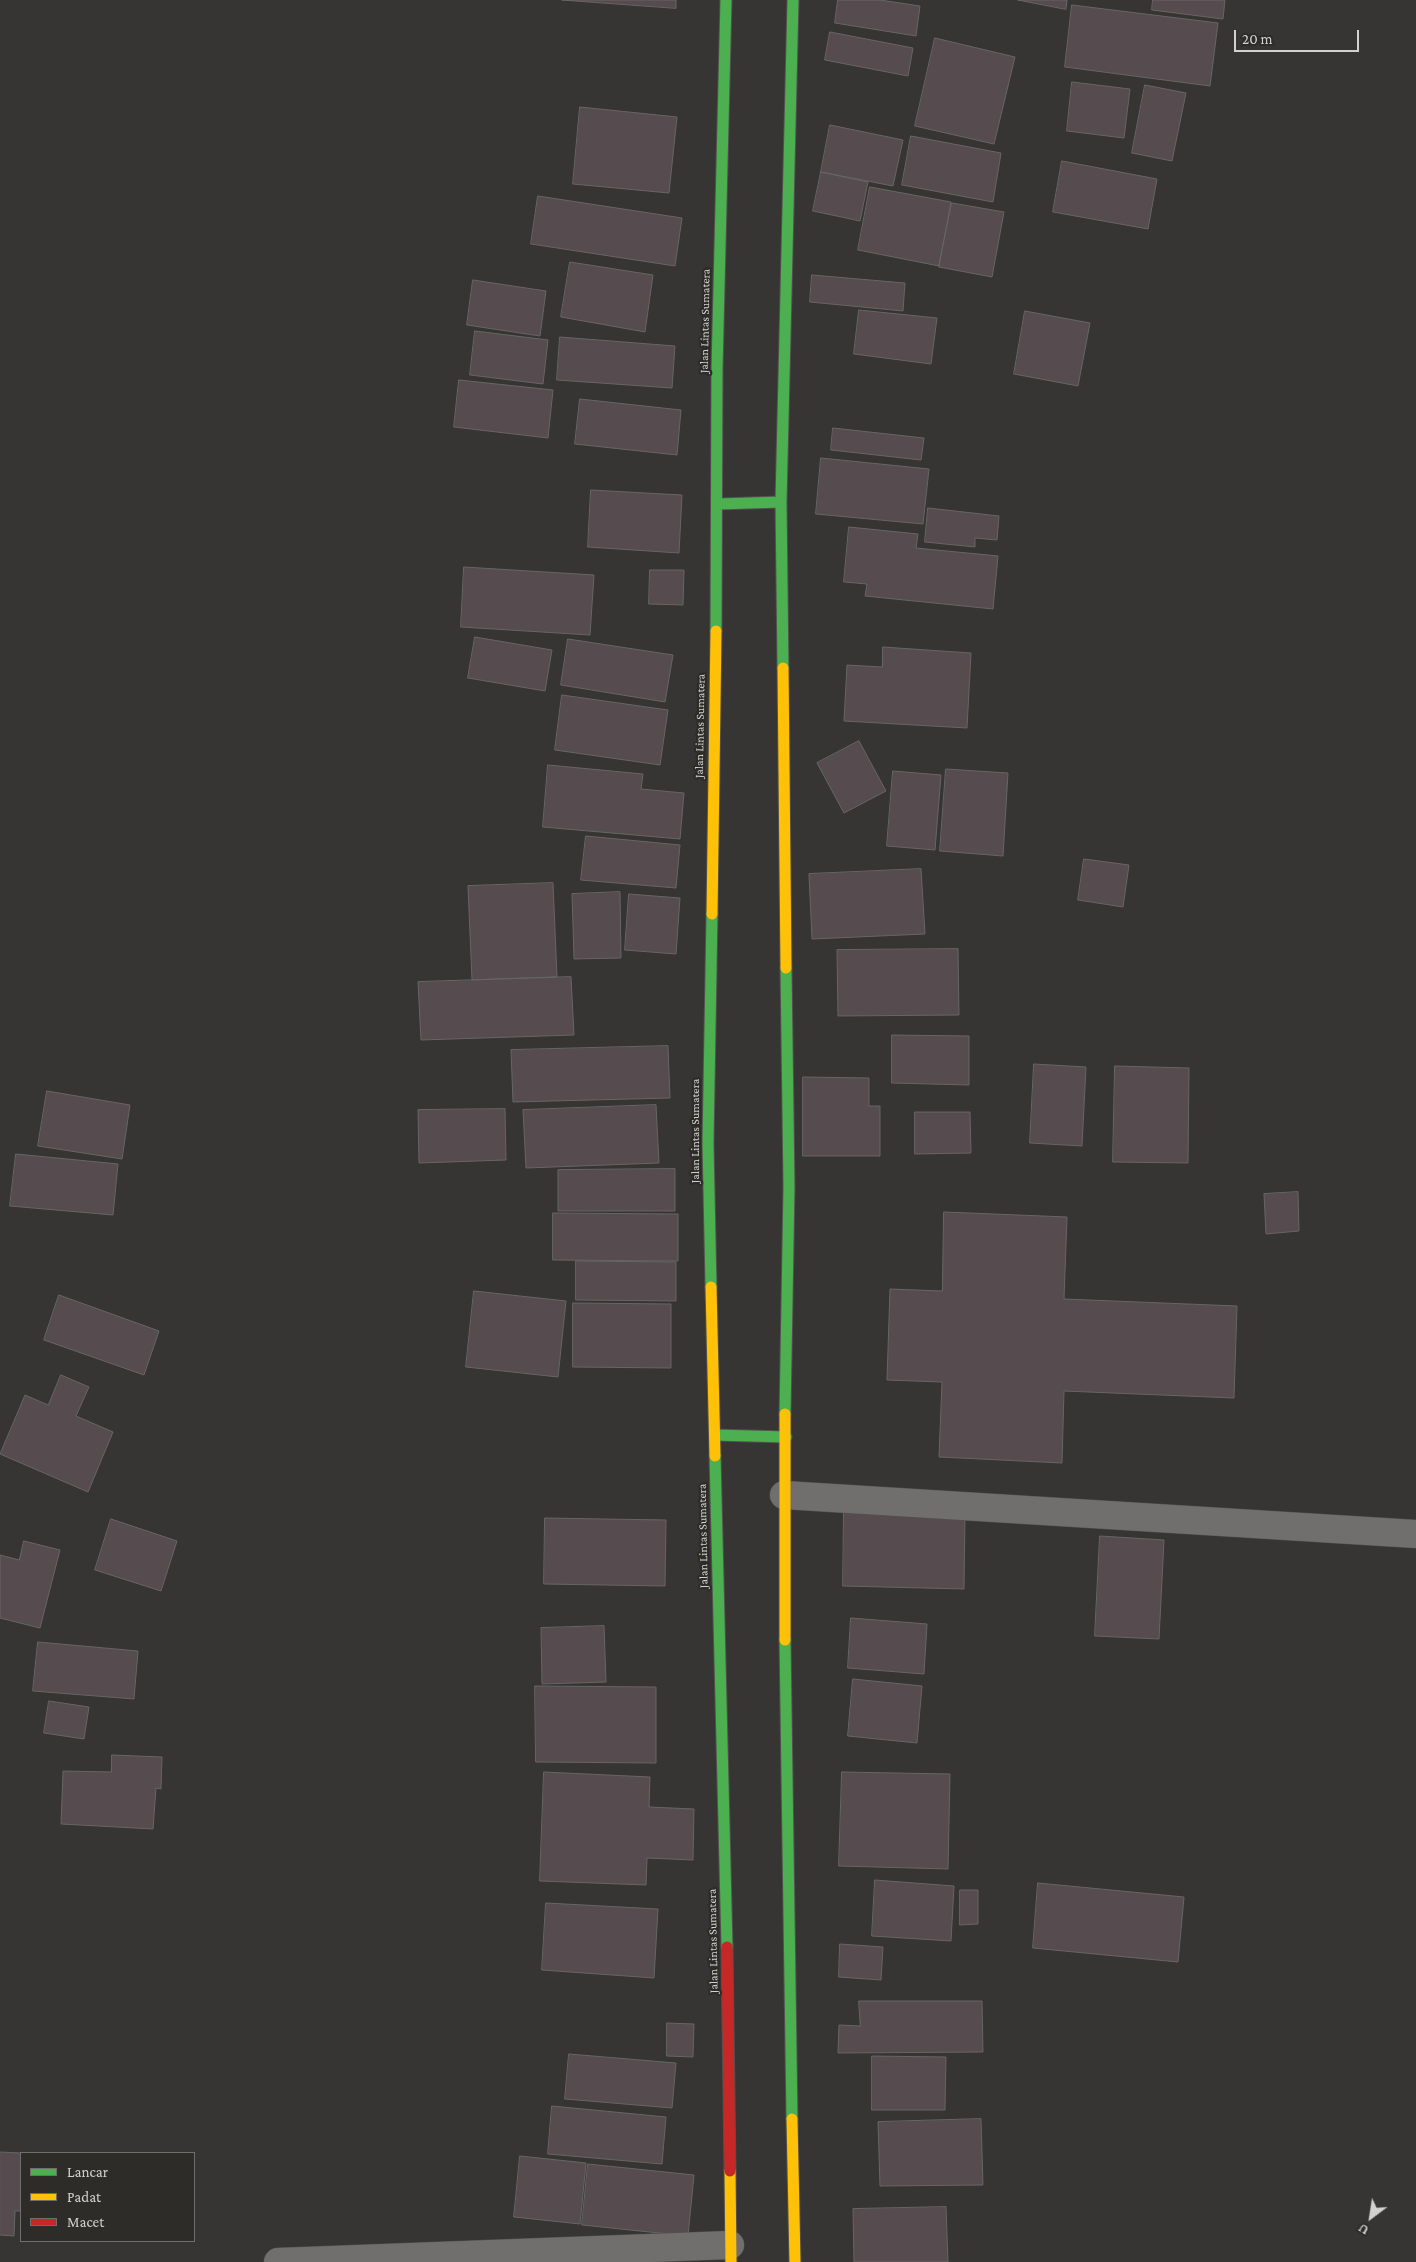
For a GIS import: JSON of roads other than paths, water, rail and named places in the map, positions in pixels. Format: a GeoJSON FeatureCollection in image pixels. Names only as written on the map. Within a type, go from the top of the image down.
{"type":"FeatureCollection","features":[{"type":"Feature","properties":{"kind":"highway","name":"Jalan Lintas Sumatera"},"geometry":{"type":"LineString","coordinates":[[726,0],[717,369],[718,504],[708,1143],[727,1953],[730,2254]]}},
{"type":"Feature","properties":{"kind":"highway"},"geometry":{"type":"LineString","coordinates":[[793,0],[781,502],[789,1187],[784,1495],[788,1953],[795,2262]]}},
{"type":"Feature","properties":{"kind":"highway"},"geometry":{"type":"LineString","coordinates":[[718,504],[781,502]]}},
{"type":"Feature","properties":{"kind":"highway"},"geometry":{"type":"LineString","coordinates":[[715,1435],[786,1437]]}},
{"type":"Feature","properties":{"kind":"street"},"geometry":{"type":"LineString","coordinates":[[784,1495],[1416,1534]]}},
{"type":"Feature","properties":{"kind":"street"},"geometry":{"type":"LineString","coordinates":[[278,2262],[730,2254]]}}]}
